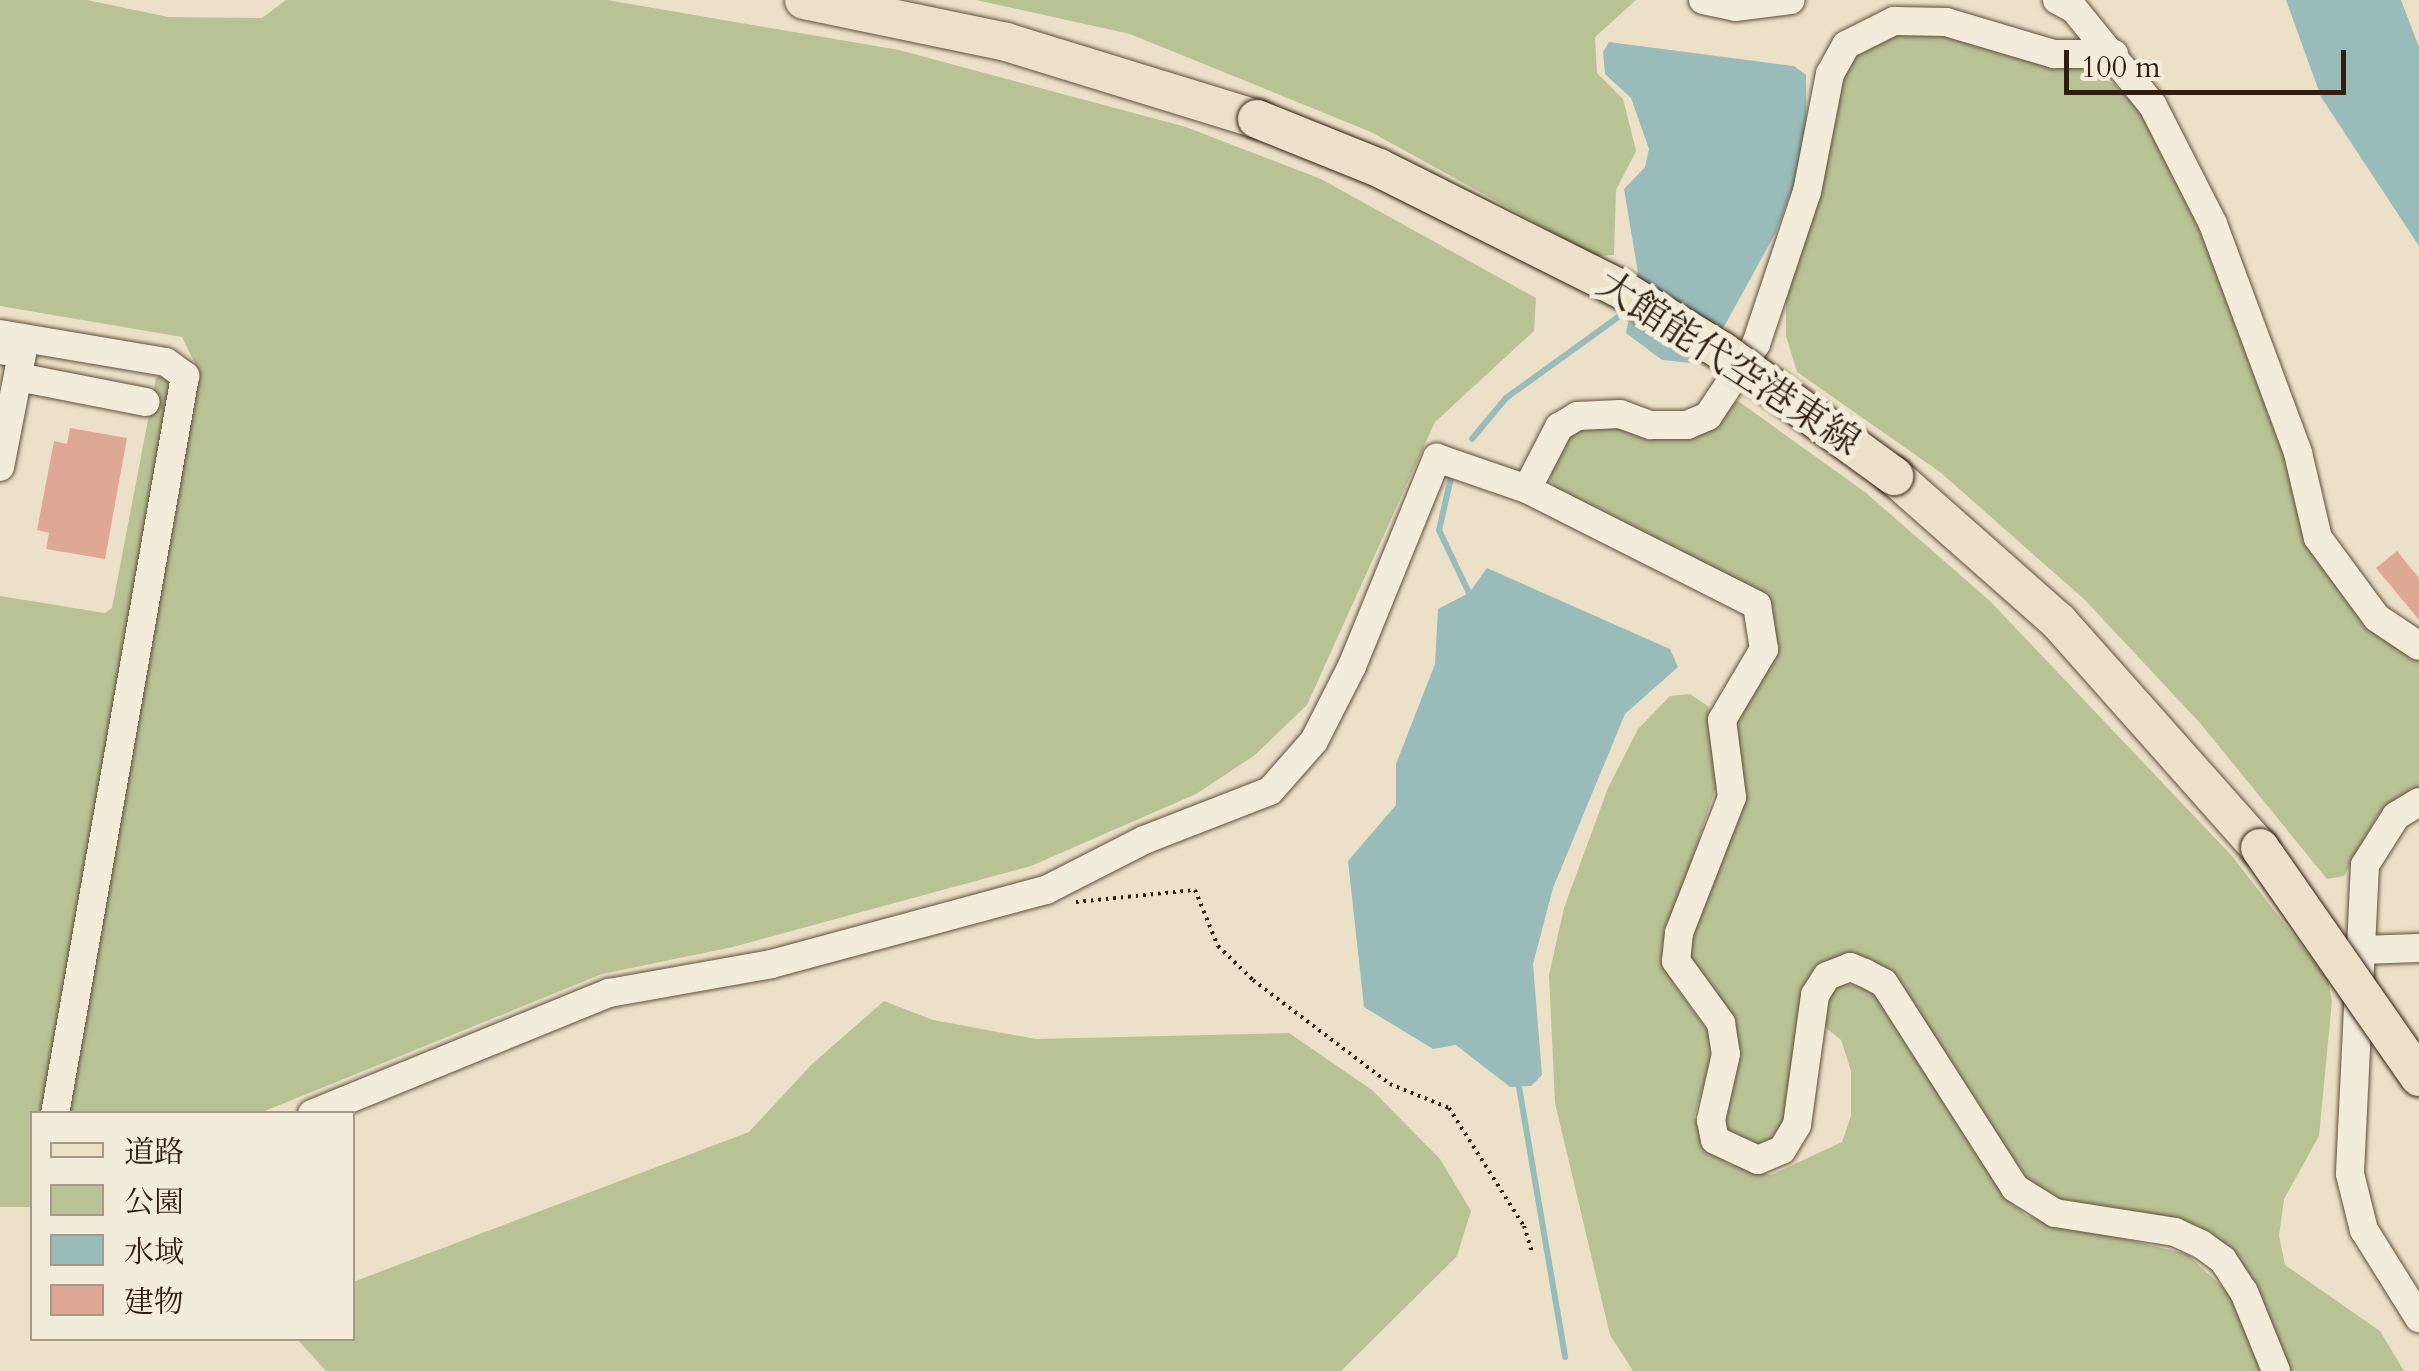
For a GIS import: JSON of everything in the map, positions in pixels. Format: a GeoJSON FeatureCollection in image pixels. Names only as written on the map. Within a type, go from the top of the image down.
{"type":"FeatureCollection","features":[{"type":"Feature","properties":{"kind":"main road","name":"大館能代空港東線"},"geometry":{"type":"LineString","coordinates":[[804,0],[1006,42],[1257,119],[1396,176],[1619,288],[1722,351],[1894,476],[2059,622],[2260,848],[2419,1078]]}},
{"type":"Feature","properties":{"kind":"street"},"geometry":{"type":"LineString","coordinates":[[1703,0],[1735,8],[1790,0]]}},
{"type":"Feature","properties":{"kind":"street"},"geometry":{"type":"LineString","coordinates":[[2057,0],[2114,54],[2154,106],[2213,224],[2298,454],[2318,538],[2377,618],[2419,646]]}},
{"type":"Feature","properties":{"kind":"street"},"geometry":{"type":"LineString","coordinates":[[1527,489],[1560,427],[1577,416],[1620,414],[1651,425],[1687,425],[1708,416],[1756,344],[1807,192],[1830,74],[1846,44],[1894,20],[1946,22],[2054,54],[2114,54]]}},
{"type":"Feature","properties":{"kind":"street"},"geometry":{"type":"LineString","coordinates":[[0,334],[166,362],[185,376],[56,1111]]}},
{"type":"Feature","properties":{"kind":"street"},"geometry":{"type":"LineString","coordinates":[[0,350],[22,354],[0,467]]}},
{"type":"Feature","properties":{"kind":"street"},"geometry":{"type":"LineString","coordinates":[[18,377],[146,402]]}},
{"type":"Feature","properties":{"kind":"street"},"geometry":{"type":"LineString","coordinates":[[319,1111],[610,993],[771,964],[1046,890],[1144,840],[1270,790],[1314,741],[1352,666],[1437,458],[1527,489],[1740,592],[1757,605],[1765,624],[1764,649],[1722,720],[1732,797],[1679,933],[1676,961],[1721,1024],[1726,1054],[1711,1120],[1715,1140],[1736,1156],[1758,1160],[1782,1150],[1797,1125],[1814,995],[1827,976],[1850,967],[1866,973],[1884,983],[2014,1188],[2055,1213],[2176,1232],[2200,1244],[2222,1260],[2244,1292],[2276,1371]]}},
{"type":"Feature","properties":{"kind":"street"},"geometry":{"type":"LineString","coordinates":[[2419,802],[2396,816],[2365,864],[2350,1174],[2364,1230],[2419,1318]]}},
{"type":"Feature","properties":{"kind":"street"},"geometry":{"type":"LineString","coordinates":[[2361,950],[2419,948]]}},
{"type":"Feature","properties":{"kind":"path"},"geometry":{"type":"LineString","coordinates":[[1046,890],[1055,902],[1071,903],[1194,890],[1218,946],[1252,980],[1390,1084],[1450,1108],[1524,1226],[1532,1252]]}},
{"type":"Feature","properties":{"kind":"green space"},"geometry":{"type":"Polygon","coordinates":[[[0,0],[87,0],[168,17],[262,18],[286,0],[607,0],[899,50],[1186,127],[1321,179],[1536,298],[1534,331],[1435,422],[1307,705],[1255,755],[1196,794],[1031,866],[733,947],[602,974],[265,1111],[66,1111],[196,366],[182,337],[0,306],[0,0]]]}},
{"type":"Feature","properties":{"kind":"green space"},"geometry":{"type":"Polygon","coordinates":[[[976,0],[1636,0],[1595,37],[1597,73],[1623,99],[1636,151],[1616,190],[1614,255],[1596,256],[1371,132],[1130,34],[976,0]]]}},
{"type":"Feature","properties":{"kind":"green space"},"geometry":{"type":"Polygon","coordinates":[[[1941,28],[2076,66],[2114,84],[2146,119],[2226,286],[2266,392],[2310,543],[2419,655],[2419,792],[2378,815],[2344,876],[2327,879],[2200,723],[2084,599],[1940,472],[1797,372],[1786,336],[1786,299],[1821,184],[1837,80],[1854,50],[1895,29],[1941,28]]]}},
{"type":"Feature","properties":{"kind":"green space"},"geometry":{"type":"Polygon","coordinates":[[[164,374],[172,380],[47,1111],[30,1111],[30,1207],[0,1207],[0,596],[105,613],[112,608],[156,378],[164,374]]]}},
{"type":"Feature","properties":{"kind":"green space"},"geometry":{"type":"Polygon","coordinates":[[[1738,401],[1865,492],[1990,601],[2232,856],[2328,980],[2332,1001],[2319,1136],[2284,1199],[2279,1236],[2285,1265],[2380,1331],[2404,1371],[2285,1371],[2202,1235],[2046,1201],[2024,1184],[1889,971],[1831,961],[1789,1118],[1773,1146],[1750,1151],[1719,1129],[1733,1050],[1684,953],[1739,796],[1730,722],[1772,621],[1558,493],[1550,479],[1552,454],[1566,432],[1738,401]]]}},
{"type":"Feature","properties":{"kind":"green space"},"geometry":{"type":"Polygon","coordinates":[[[1690,694],[1708,706],[1719,734],[1719,778],[1668,931],[1668,961],[1673,983],[1710,1034],[1710,1064],[1694,1117],[1705,1145],[1729,1164],[1771,1175],[1842,1142],[1851,1116],[1851,1071],[1841,1040],[1820,1023],[1828,988],[1840,983],[1872,989],[1889,1006],[2004,1196],[2027,1216],[2187,1254],[2233,1297],[2267,1371],[1633,1371],[1610,1335],[1555,1103],[1549,975],[1564,908],[1608,788],[1638,729],[1670,696],[1690,694]]]}},
{"type":"Feature","properties":{"kind":"green space"},"geometry":{"type":"Polygon","coordinates":[[[884,1001],[933,1020],[1036,1039],[1289,1033],[1372,1090],[1440,1159],[1471,1211],[1457,1256],[1341,1371],[326,1371],[299,1341],[355,1341],[355,1281],[749,1132],[811,1065],[884,1001]]]}},
{"type":"Feature","properties":{"kind":"water"},"geometry":{"type":"Polygon","coordinates":[[[2286,0],[2401,0],[2419,47],[2419,246],[2321,97],[2286,0]]]}},
{"type":"Feature","properties":{"kind":"water"},"geometry":{"type":"Polygon","coordinates":[[[1609,42],[1794,66],[1806,75],[1807,150],[1775,234],[1725,325],[1691,363],[1662,360],[1626,333],[1638,273],[1624,189],[1645,167],[1649,149],[1631,98],[1605,74],[1603,52],[1609,42]]]}},
{"type":"Feature","properties":{"kind":"water"},"geometry":{"type":"Polygon","coordinates":[[[1487,568],[1670,649],[1678,667],[1625,714],[1553,888],[1533,964],[1542,1075],[1531,1086],[1510,1087],[1456,1045],[1433,1049],[1364,1007],[1348,861],[1396,805],[1396,764],[1435,664],[1438,609],[1469,593],[1487,568]]]}},
{"type":"Feature","properties":{"kind":"building"},"geometry":{"type":"Polygon","coordinates":[[[70,428],[127,438],[105,559],[46,549],[49,533],[37,530],[54,441],[67,444],[70,428]]]}},
{"type":"Feature","properties":{"kind":"building"},"geometry":{"type":"Polygon","coordinates":[[[2397,551],[2419,578],[2419,620],[2376,568],[2397,551]]]}},
{"type":"Feature","properties":{"kind":"waterway"},"geometry":{"type":"LineString","coordinates":[[1472,439],[1506,398],[1628,310]]}},
{"type":"Feature","properties":{"kind":"waterway"},"geometry":{"type":"LineString","coordinates":[[1452,473],[1439,530],[1469,593]]}},
{"type":"Feature","properties":{"kind":"waterway"},"geometry":{"type":"LineString","coordinates":[[1519,1087],[1565,1357]]}}]}
